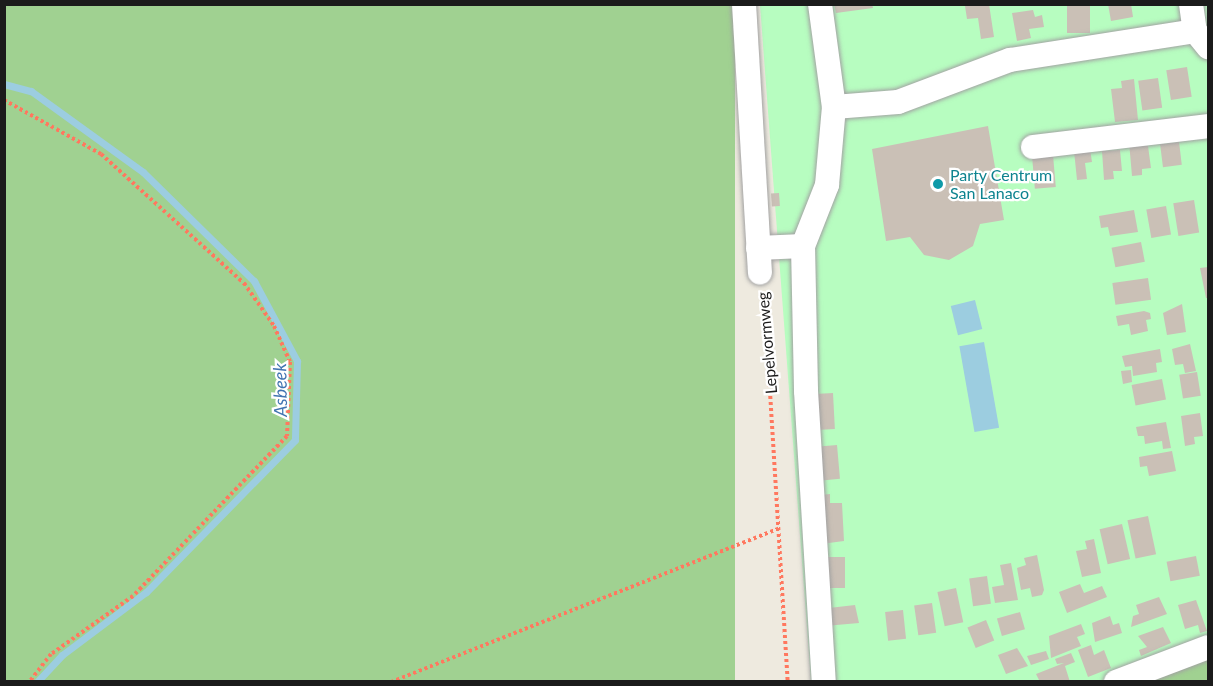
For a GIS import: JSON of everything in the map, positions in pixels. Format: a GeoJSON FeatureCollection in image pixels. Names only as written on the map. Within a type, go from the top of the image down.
{"type":"FeatureCollection","features":[{"type":"Feature","properties":{"kind":"street","name":"Lepelvormweg"},"geometry":{"type":"LineString","coordinates":[[744,4],[760,273]]}},
{"type":"Feature","properties":{"kind":"street"},"geometry":{"type":"LineString","coordinates":[[820,4],[834,107],[827,185],[803,246],[806,391],[824,681]]}},
{"type":"Feature","properties":{"kind":"street"},"geometry":{"type":"LineString","coordinates":[[834,107],[898,102],[1010,60],[1202,39],[1191,4]]}},
{"type":"Feature","properties":{"kind":"street"},"geometry":{"type":"LineString","coordinates":[[1033,147],[1209,126]]}},
{"type":"Feature","properties":{"kind":"street"},"geometry":{"type":"LineString","coordinates":[[758,248],[803,246]]}},
{"type":"Feature","properties":{"kind":"street"},"geometry":{"type":"LineString","coordinates":[[1116,681],[1209,647]]}},
{"type":"Feature","properties":{"kind":"path"},"geometry":{"type":"LineString","coordinates":[[4,100],[101,154],[244,283],[274,326],[290,362],[287,436],[133,596],[51,654],[30,681]]}},
{"type":"Feature","properties":{"kind":"path","name":"Lepelvormweg"},"geometry":{"type":"LineString","coordinates":[[760,273],[767,310],[788,681]]}},
{"type":"Feature","properties":{"kind":"path"},"geometry":{"type":"LineString","coordinates":[[391,681],[779,528]]}},
{"type":"Feature","properties":{"kind":"green space"},"geometry":{"type":"Polygon","coordinates":[[[4,5],[735,5],[735,681],[4,681],[4,5]]]}},
{"type":"Feature","properties":{"kind":"green space"},"geometry":{"type":"Polygon","coordinates":[[[760,5],[1208,5],[1208,654],[1135,681],[811,681],[760,5]]]}},
{"type":"Feature","properties":{"kind":"green space"},"geometry":{"type":"Polygon","coordinates":[[[1208,659],[1208,681],[1147,681],[1208,659]]]}},
{"type":"Feature","properties":{"kind":"water"},"geometry":{"type":"Polygon","coordinates":[[[975,300],[982,329],[958,335],[951,306],[975,300]]]}},
{"type":"Feature","properties":{"kind":"water"},"geometry":{"type":"Polygon","coordinates":[[[984,342],[999,428],[974,432],[959,346],[984,342]]]}},
{"type":"Feature","properties":{"kind":"building"},"geometry":{"type":"Polygon","coordinates":[[[834,4],[872,4],[873,8],[836,13],[834,4]]]}},
{"type":"Feature","properties":{"kind":"building"},"geometry":{"type":"Polygon","coordinates":[[[989,4],[994,37],[981,39],[978,18],[967,19],[965,6],[989,4]]]}},
{"type":"Feature","properties":{"kind":"building"},"geometry":{"type":"Polygon","coordinates":[[[1067,4],[1090,4],[1090,33],[1067,33],[1067,4]]]}},
{"type":"Feature","properties":{"kind":"building"},"geometry":{"type":"Polygon","coordinates":[[[1108,4],[1131,4],[1133,17],[1111,21],[1108,4]]]}},
{"type":"Feature","properties":{"kind":"building"},"geometry":{"type":"Polygon","coordinates":[[[1033,10],[1035,17],[1042,15],[1044,27],[1029,29],[1031,38],[1017,41],[1012,13],[1033,10]]]}},
{"type":"Feature","properties":{"kind":"building"},"geometry":{"type":"Polygon","coordinates":[[[1187,67],[1192,97],[1171,100],[1166,70],[1187,67]]]}},
{"type":"Feature","properties":{"kind":"building"},"geometry":{"type":"Polygon","coordinates":[[[1158,78],[1162,108],[1142,110],[1138,81],[1158,78]]]}},
{"type":"Feature","properties":{"kind":"building"},"geometry":{"type":"Polygon","coordinates":[[[1134,79],[1138,120],[1115,122],[1111,89],[1122,88],[1121,81],[1134,79]]]}},
{"type":"Feature","properties":{"kind":"building","name":"Party Centrum San Lanaco"},"geometry":{"type":"Polygon","coordinates":[[[988,126],[1004,220],[980,224],[973,246],[949,260],[924,255],[910,237],[886,241],[872,149],[988,126]]]}},
{"type":"Feature","properties":{"kind":"building"},"geometry":{"type":"Polygon","coordinates":[[[1129,142],[1148,146],[1151,168],[1142,169],[1142,175],[1132,176],[1129,142]]]}},
{"type":"Feature","properties":{"kind":"building"},"geometry":{"type":"Polygon","coordinates":[[[1179,142],[1182,165],[1163,167],[1160,144],[1179,142]]]}},
{"type":"Feature","properties":{"kind":"building"},"geometry":{"type":"Polygon","coordinates":[[[1090,149],[1092,162],[1085,163],[1087,179],[1077,180],[1074,151],[1090,149]]]}},
{"type":"Feature","properties":{"kind":"building"},"geometry":{"type":"Polygon","coordinates":[[[1120,150],[1122,171],[1113,171],[1114,179],[1104,180],[1102,151],[1120,150]]]}},
{"type":"Feature","properties":{"kind":"building"},"geometry":{"type":"Polygon","coordinates":[[[1053,155],[1056,187],[1035,189],[1032,157],[1053,155]]]}},
{"type":"Feature","properties":{"kind":"building"},"geometry":{"type":"Polygon","coordinates":[[[779,193],[780,206],[772,207],[771,194],[779,193]]]}},
{"type":"Feature","properties":{"kind":"building"},"geometry":{"type":"Polygon","coordinates":[[[1194,200],[1199,233],[1178,236],[1173,203],[1194,200]]]}},
{"type":"Feature","properties":{"kind":"building"},"geometry":{"type":"Polygon","coordinates":[[[1166,206],[1171,235],[1151,238],[1146,209],[1166,206]]]}},
{"type":"Feature","properties":{"kind":"building"},"geometry":{"type":"Polygon","coordinates":[[[1134,210],[1138,232],[1110,236],[1108,227],[1101,228],[1099,216],[1134,210]]]}},
{"type":"Feature","properties":{"kind":"building"},"geometry":{"type":"Polygon","coordinates":[[[1141,242],[1145,262],[1115,267],[1112,248],[1141,242]]]}},
{"type":"Feature","properties":{"kind":"building"},"geometry":{"type":"Polygon","coordinates":[[[1208,267],[1208,298],[1206,298],[1200,268],[1208,267]]]}},
{"type":"Feature","properties":{"kind":"building"},"geometry":{"type":"Polygon","coordinates":[[[1148,278],[1151,300],[1115,305],[1112,283],[1148,278]]]}},
{"type":"Feature","properties":{"kind":"building"},"geometry":{"type":"Polygon","coordinates":[[[1182,304],[1186,332],[1167,335],[1163,313],[1182,304]]]}},
{"type":"Feature","properties":{"kind":"building"},"geometry":{"type":"Polygon","coordinates":[[[1144,311],[1150,313],[1151,319],[1146,320],[1148,331],[1131,335],[1129,324],[1118,326],[1116,316],[1144,311]]]}},
{"type":"Feature","properties":{"kind":"building"},"geometry":{"type":"Polygon","coordinates":[[[1190,344],[1196,371],[1185,373],[1183,364],[1175,365],[1172,349],[1190,344]]]}},
{"type":"Feature","properties":{"kind":"building"},"geometry":{"type":"Polygon","coordinates":[[[1160,349],[1162,362],[1156,363],[1157,372],[1133,376],[1132,366],[1125,367],[1122,356],[1160,349]]]}},
{"type":"Feature","properties":{"kind":"building"},"geometry":{"type":"Polygon","coordinates":[[[1131,370],[1132,382],[1123,384],[1121,371],[1131,370]]]}},
{"type":"Feature","properties":{"kind":"building"},"geometry":{"type":"Polygon","coordinates":[[[1197,372],[1201,396],[1183,399],[1179,375],[1197,372]]]}},
{"type":"Feature","properties":{"kind":"building"},"geometry":{"type":"Polygon","coordinates":[[[1162,379],[1166,400],[1136,406],[1132,385],[1162,379]]]}},
{"type":"Feature","properties":{"kind":"building"},"geometry":{"type":"Polygon","coordinates":[[[833,393],[835,429],[812,430],[810,394],[833,393]]]}},
{"type":"Feature","properties":{"kind":"building"},"geometry":{"type":"Polygon","coordinates":[[[1200,413],[1203,436],[1194,437],[1195,444],[1185,446],[1181,416],[1200,413]]]}},
{"type":"Feature","properties":{"kind":"building"},"geometry":{"type":"Polygon","coordinates":[[[1166,422],[1171,448],[1163,449],[1162,441],[1145,444],[1144,436],[1138,436],[1136,427],[1166,422]]]}},
{"type":"Feature","properties":{"kind":"building"},"geometry":{"type":"Polygon","coordinates":[[[837,445],[840,479],[822,480],[819,447],[837,445]]]}},
{"type":"Feature","properties":{"kind":"building"},"geometry":{"type":"Polygon","coordinates":[[[1172,451],[1176,471],[1149,476],[1147,466],[1140,467],[1139,457],[1172,451]]]}},
{"type":"Feature","properties":{"kind":"building"},"geometry":{"type":"Polygon","coordinates":[[[830,494],[830,503],[842,503],[844,541],[821,544],[821,495],[830,494]]]}},
{"type":"Feature","properties":{"kind":"building"},"geometry":{"type":"Polygon","coordinates":[[[1148,516],[1156,554],[1136,559],[1127,520],[1148,516]]]}},
{"type":"Feature","properties":{"kind":"building"},"geometry":{"type":"Polygon","coordinates":[[[1122,524],[1130,559],[1108,564],[1100,529],[1122,524]]]}},
{"type":"Feature","properties":{"kind":"building"},"geometry":{"type":"Polygon","coordinates":[[[1094,539],[1101,573],[1082,577],[1076,551],[1087,549],[1085,541],[1094,539]]]}},
{"type":"Feature","properties":{"kind":"building"},"geometry":{"type":"Polygon","coordinates":[[[1037,555],[1044,590],[1042,595],[1032,597],[1030,588],[1021,590],[1017,568],[1026,565],[1024,558],[1037,555]]]}},
{"type":"Feature","properties":{"kind":"building"},"geometry":{"type":"Polygon","coordinates":[[[1196,556],[1200,576],[1170,581],[1167,562],[1196,556]]]}},
{"type":"Feature","properties":{"kind":"building"},"geometry":{"type":"Polygon","coordinates":[[[825,557],[845,557],[845,588],[825,588],[825,557]]]}},
{"type":"Feature","properties":{"kind":"building"},"geometry":{"type":"Polygon","coordinates":[[[1011,563],[1018,600],[995,603],[992,587],[1004,585],[1000,565],[1011,563]]]}},
{"type":"Feature","properties":{"kind":"building"},"geometry":{"type":"Polygon","coordinates":[[[987,576],[991,604],[973,606],[969,579],[987,576]]]}},
{"type":"Feature","properties":{"kind":"building"},"geometry":{"type":"Polygon","coordinates":[[[1080,584],[1084,593],[1102,586],[1107,597],[1067,613],[1059,592],[1080,584]]]}},
{"type":"Feature","properties":{"kind":"building"},"geometry":{"type":"Polygon","coordinates":[[[956,588],[963,622],[945,626],[937,592],[956,588]]]}},
{"type":"Feature","properties":{"kind":"building"},"geometry":{"type":"Polygon","coordinates":[[[1159,597],[1167,614],[1131,627],[1133,616],[1139,614],[1136,605],[1159,597]]]}},
{"type":"Feature","properties":{"kind":"building"},"geometry":{"type":"Polygon","coordinates":[[[1196,600],[1207,631],[1200,633],[1198,625],[1185,629],[1178,605],[1196,600]]]}},
{"type":"Feature","properties":{"kind":"building"},"geometry":{"type":"Polygon","coordinates":[[[932,603],[936,633],[918,635],[914,606],[932,603]]]}},
{"type":"Feature","properties":{"kind":"building"},"geometry":{"type":"Polygon","coordinates":[[[855,605],[859,623],[825,626],[829,608],[855,605]]]}},
{"type":"Feature","properties":{"kind":"building"},"geometry":{"type":"Polygon","coordinates":[[[903,610],[906,639],[888,641],[885,612],[903,610]]]}},
{"type":"Feature","properties":{"kind":"building"},"geometry":{"type":"Polygon","coordinates":[[[1020,612],[1025,629],[1002,636],[997,619],[1020,612]]]}},
{"type":"Feature","properties":{"kind":"building"},"geometry":{"type":"Polygon","coordinates":[[[1110,616],[1113,625],[1119,623],[1122,633],[1095,642],[1092,623],[1110,616]]]}},
{"type":"Feature","properties":{"kind":"building"},"geometry":{"type":"Polygon","coordinates":[[[986,620],[994,640],[976,648],[967,627],[986,620]]]}},
{"type":"Feature","properties":{"kind":"building"},"geometry":{"type":"Polygon","coordinates":[[[1081,624],[1085,634],[1077,637],[1081,646],[1051,658],[1049,636],[1081,624]]]}},
{"type":"Feature","properties":{"kind":"building"},"geometry":{"type":"Polygon","coordinates":[[[1163,627],[1171,643],[1141,656],[1139,650],[1147,647],[1138,636],[1163,627]]]}},
{"type":"Feature","properties":{"kind":"building"},"geometry":{"type":"Polygon","coordinates":[[[1091,645],[1094,655],[1104,650],[1111,668],[1088,677],[1078,650],[1091,645]]]}},
{"type":"Feature","properties":{"kind":"building"},"geometry":{"type":"Polygon","coordinates":[[[1017,648],[1028,666],[1006,674],[998,655],[1017,648]]]}},
{"type":"Feature","properties":{"kind":"building"},"geometry":{"type":"Polygon","coordinates":[[[1046,651],[1049,659],[1031,665],[1027,656],[1046,651]]]}},
{"type":"Feature","properties":{"kind":"building"},"geometry":{"type":"Polygon","coordinates":[[[1071,653],[1075,662],[1065,666],[1070,682],[1040,682],[1036,674],[1064,663],[1057,664],[1055,659],[1071,653]]]}},
{"type":"Feature","properties":{"kind":"waterway","name":"Asbeek"},"geometry":{"type":"LineString","coordinates":[[4,84],[31,91],[143,172],[254,281],[297,361],[295,440],[146,592],[62,655],[37,682]]}},
{"type":"Feature","properties":{"kind":"place","name":"Party Centrum San Lanaco"},"geometry":{"type":"Point","coordinates":[938,184]}}]}
